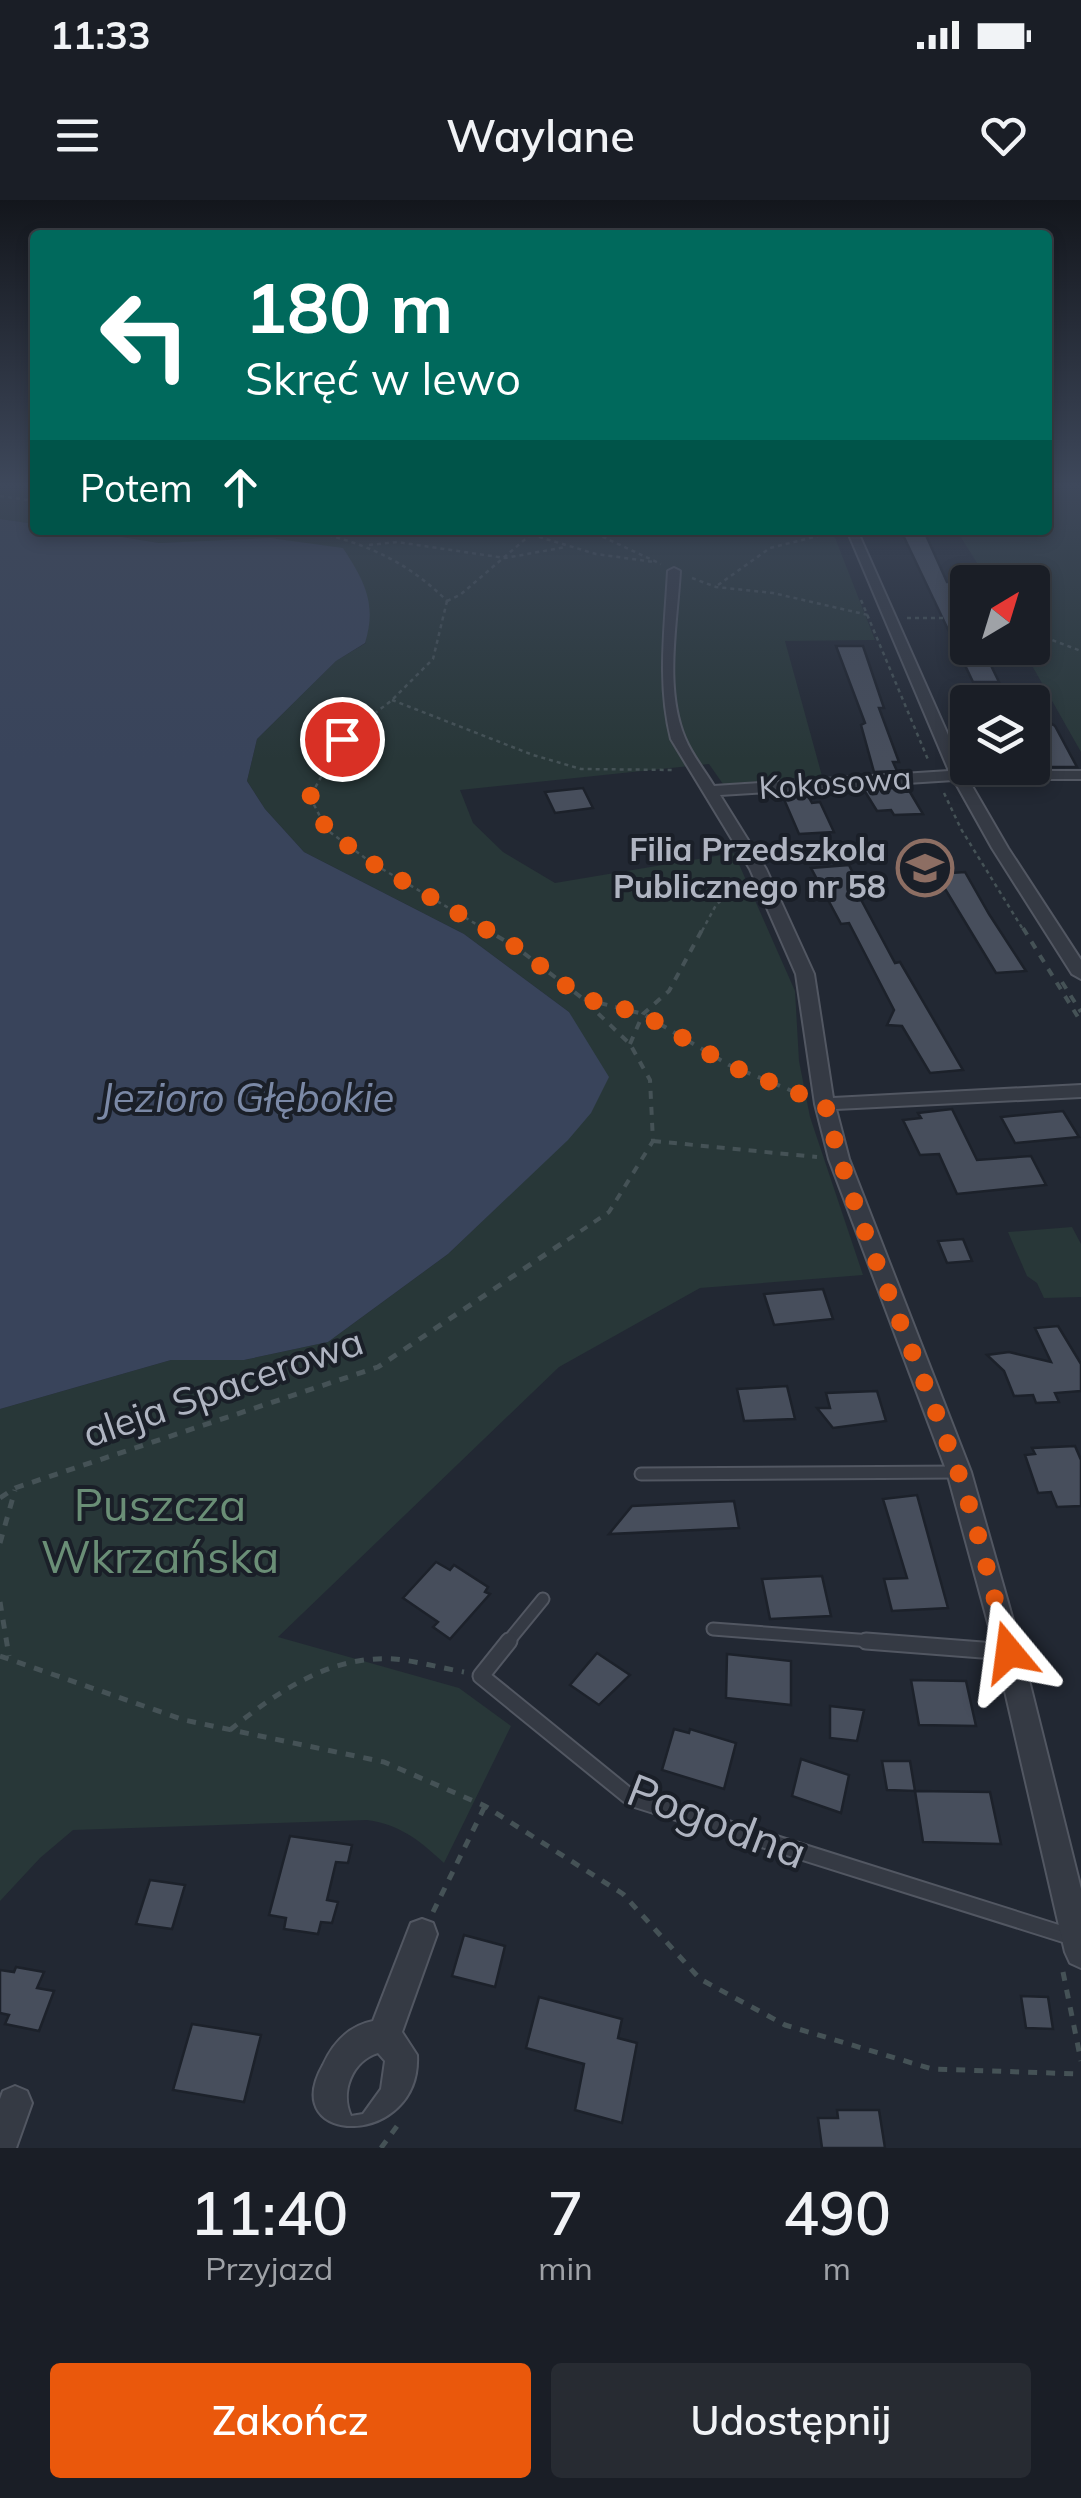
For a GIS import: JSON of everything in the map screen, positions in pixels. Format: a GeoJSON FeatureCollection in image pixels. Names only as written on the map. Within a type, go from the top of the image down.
{"type":"FeatureCollection","features":[{"type":"Feature","properties":{"kind":"street","name":"Pogodna"},"geometry":{"type":"LineString","coordinates":[[666,577],[667,699],[678,739],[758,870],[805,974],[825,1104],[839,1159],[958,1472],[1009,1652],[1079,1946]]}},
{"type":"Feature","properties":{"kind":"street"},"geometry":{"type":"LineString","coordinates":[[873,577],[919,693],[950,758]]}},
{"type":"Feature","properties":{"kind":"street","name":"Kokosowa"},"geometry":{"type":"LineString","coordinates":[[1050,774],[1081,774]]}},
{"type":"Feature","properties":{"kind":"street","name":"Kokosowa"},"geometry":{"type":"LineString","coordinates":[[709,791],[950,776]]}},
{"type":"Feature","properties":{"kind":"street"},"geometry":{"type":"LineString","coordinates":[[964,785],[1081,974]]}},
{"type":"Feature","properties":{"kind":"street"},"geometry":{"type":"LineString","coordinates":[[825,1104],[1081,1091]]}},
{"type":"Feature","properties":{"kind":"street"},"geometry":{"type":"LineString","coordinates":[[384,2036],[422,1934]]}},
{"type":"Feature","properties":{"kind":"street"},"geometry":{"type":"LineString","coordinates":[[369,2034],[384,2036],[401,2055],[399,2083],[376,2125],[345,2141],[331,2116],[332,2085],[348,2051],[358,2041],[369,2034]]}},
{"type":"Feature","properties":{"kind":"street"},"geometry":{"type":"LineString","coordinates":[[0,2147],[15,2103]]}},
{"type":"Feature","properties":{"kind":"lane"},"geometry":{"type":"LineString","coordinates":[[641,1474],[958,1472]]}},
{"type":"Feature","properties":{"kind":"lane"},"geometry":{"type":"LineString","coordinates":[[481,1676],[543,1599]]}},
{"type":"Feature","properties":{"kind":"lane"},"geometry":{"type":"LineString","coordinates":[[713,1629],[1009,1652]]}},
{"type":"Feature","properties":{"kind":"lane","name":"Pogodna"},"geometry":{"type":"LineString","coordinates":[[481,1676],[631,1798],[1079,1946]]}},
{"type":"Feature","properties":{"kind":"path"},"geometry":{"type":"LineString","coordinates":[[424,577],[447,601]]}},
{"type":"Feature","properties":{"kind":"path"},"geometry":{"type":"LineString","coordinates":[[447,601],[482,577]]}},
{"type":"Feature","properties":{"kind":"path"},"geometry":{"type":"LineString","coordinates":[[691,577],[716,587],[773,593],[892,618],[950,618]]}},
{"type":"Feature","properties":{"kind":"path"},"geometry":{"type":"LineString","coordinates":[[716,587],[730,577]]}},
{"type":"Feature","properties":{"kind":"path"},"geometry":{"type":"LineString","coordinates":[[447,601],[433,660],[392,700],[342,739],[310,797],[327,830],[372,863],[516,947],[582,998],[630,1044],[650,1080],[653,1141],[839,1159]]}},
{"type":"Feature","properties":{"kind":"path"},"geometry":{"type":"LineString","coordinates":[[1050,639],[1081,651]]}},
{"type":"Feature","properties":{"kind":"path"},"geometry":{"type":"LineString","coordinates":[[392,700],[440,713],[529,754],[585,770],[697,770]]}},
{"type":"Feature","properties":{"kind":"path"},"geometry":{"type":"LineString","coordinates":[[630,1044],[643,1014],[669,991],[716,906],[758,870]]}},
{"type":"Feature","properties":{"kind":"path"},"geometry":{"type":"LineString","coordinates":[[582,998],[643,1014],[728,1065],[825,1104]]}},
{"type":"Feature","properties":{"kind":"path","name":"aleja Spacerowa"},"geometry":{"type":"LineString","coordinates":[[0,1498],[15,1488],[378,1367],[609,1212],[653,1141]]}},
{"type":"Feature","properties":{"kind":"path"},"geometry":{"type":"LineString","coordinates":[[0,1543],[15,1488]]}},
{"type":"Feature","properties":{"kind":"path"},"geometry":{"type":"LineString","coordinates":[[0,1602],[9,1656]]}},
{"type":"Feature","properties":{"kind":"path"},"geometry":{"type":"LineString","coordinates":[[0,1656],[184,1720],[384,1762],[486,1806],[623,1894],[700,1979],[785,2025],[932,2068],[1081,2074]]}},
{"type":"Feature","properties":{"kind":"path"},"geometry":{"type":"LineString","coordinates":[[230,1730],[282,1687],[322,1668],[382,1658],[481,1676]]}},
{"type":"Feature","properties":{"kind":"path"},"geometry":{"type":"LineString","coordinates":[[422,1934],[486,1806]]}},
{"type":"Feature","properties":{"kind":"green space","name":"Puszcza Wkrzańska"},"geometry":{"type":"Polygon","coordinates":[[[261,577],[850,577],[875,640],[785,641],[822,776],[723,784],[709,764],[460,790],[473,823],[503,852],[555,883],[734,853],[795,991],[799,1061],[810,1117],[863,1275],[700,1288],[559,1367],[278,1637],[459,1688],[511,1726],[444,1863],[409,1835],[367,1820],[73,1830],[0,1901],[0,1409],[171,1360],[244,1360],[328,1342],[448,1254],[568,1139],[580,1034],[569,1012],[464,934],[304,852],[265,809],[247,781],[257,739],[336,661],[366,643],[261,577]]]}},
{"type":"Feature","properties":{"kind":"green space"},"geometry":{"type":"Polygon","coordinates":[[[1050,577],[1081,577],[1081,752],[1050,697],[1050,685],[1043,685],[1032,665],[1050,665],[1050,577]]]}},
{"type":"Feature","properties":{"kind":"green space"},"geometry":{"type":"Polygon","coordinates":[[[1072,1227],[1081,1244],[1081,1297],[1044,1298],[1037,1283],[1027,1276],[1008,1232],[1072,1227]]]}},
{"type":"Feature","properties":{"kind":"water","name":"Jezioro Głębokie"},"geometry":{"type":"Polygon","coordinates":[[[0,577],[359,577],[370,616],[365,643],[336,661],[257,739],[247,781],[265,809],[304,852],[464,934],[569,1012],[609,1077],[591,1113],[568,1140],[448,1254],[328,1342],[244,1360],[171,1360],[0,1409],[0,577]]]}},
{"type":"Feature","properties":{"kind":"building"},"geometry":{"type":"Polygon","coordinates":[[[923,577],[945,577],[950,634],[923,577]]]}},
{"type":"Feature","properties":{"kind":"building"},"geometry":{"type":"Polygon","coordinates":[[[836,646],[863,646],[884,708],[879,708],[899,762],[893,762],[897,771],[874,772],[861,725],[865,723],[836,646]]]}},
{"type":"Feature","properties":{"kind":"building"},"geometry":{"type":"Polygon","coordinates":[[[965,665],[991,665],[999,682],[973,682],[965,665]]]}},
{"type":"Feature","properties":{"kind":"building"},"geometry":{"type":"Polygon","coordinates":[[[1050,723],[1055,726],[1077,767],[1050,767],[1050,723]]]}},
{"type":"Feature","properties":{"kind":"building"},"geometry":{"type":"Polygon","coordinates":[[[907,787],[923,814],[877,811],[864,790],[907,787]]]}},
{"type":"Feature","properties":{"kind":"building"},"geometry":{"type":"Polygon","coordinates":[[[583,788],[593,808],[555,813],[545,792],[583,788]]]}},
{"type":"Feature","properties":{"kind":"building"},"geometry":{"type":"Polygon","coordinates":[[[808,796],[812,803],[820,802],[834,832],[799,834],[783,797],[808,796]]]}},
{"type":"Feature","properties":{"kind":"building"},"geometry":{"type":"Polygon","coordinates":[[[849,865],[862,892],[857,892],[895,963],[900,962],[963,1070],[930,1073],[902,1026],[887,1025],[894,1010],[849,923],[841,924],[811,868],[849,865]]]}},
{"type":"Feature","properties":{"kind":"building"},"geometry":{"type":"Polygon","coordinates":[[[965,872],[1026,971],[996,973],[936,874],[965,872]]]}},
{"type":"Feature","properties":{"kind":"building"},"geometry":{"type":"Polygon","coordinates":[[[952,1109],[977,1160],[1031,1156],[1046,1185],[957,1194],[939,1154],[920,1155],[903,1120],[921,1118],[918,1113],[952,1109]]]}},
{"type":"Feature","properties":{"kind":"building"},"geometry":{"type":"Polygon","coordinates":[[[1063,1111],[1079,1137],[1015,1143],[1001,1117],[1063,1111]]]}},
{"type":"Feature","properties":{"kind":"building"},"geometry":{"type":"Polygon","coordinates":[[[963,1239],[972,1261],[947,1263],[938,1241],[963,1239]]]}},
{"type":"Feature","properties":{"kind":"building"},"geometry":{"type":"Polygon","coordinates":[[[823,1289],[833,1319],[774,1325],[764,1294],[823,1289]]]}},
{"type":"Feature","properties":{"kind":"building"},"geometry":{"type":"Polygon","coordinates":[[[1058,1326],[1081,1364],[1081,1391],[1055,1393],[1059,1402],[1036,1403],[1033,1395],[1014,1396],[1004,1371],[987,1355],[1009,1352],[1051,1362],[1035,1328],[1058,1326]]]}},
{"type":"Feature","properties":{"kind":"building"},"geometry":{"type":"Polygon","coordinates":[[[787,1386],[795,1419],[744,1421],[737,1389],[787,1386]]]}},
{"type":"Feature","properties":{"kind":"building"},"geometry":{"type":"Polygon","coordinates":[[[877,1391],[886,1421],[833,1428],[817,1408],[830,1408],[826,1393],[877,1391]]]}},
{"type":"Feature","properties":{"kind":"building"},"geometry":{"type":"Polygon","coordinates":[[[1075,1446],[1081,1460],[1081,1506],[1057,1507],[1051,1492],[1038,1493],[1025,1455],[1035,1454],[1032,1448],[1075,1446]]]}},
{"type":"Feature","properties":{"kind":"building"},"geometry":{"type":"Polygon","coordinates":[[[917,1495],[948,1608],[892,1611],[884,1579],[907,1578],[883,1499],[917,1495]]]}},
{"type":"Feature","properties":{"kind":"building"},"geometry":{"type":"Polygon","coordinates":[[[734,1501],[739,1528],[609,1534],[632,1506],[734,1501]]]}},
{"type":"Feature","properties":{"kind":"building"},"geometry":{"type":"Polygon","coordinates":[[[436,1562],[450,1570],[454,1565],[488,1587],[485,1592],[490,1594],[450,1639],[433,1627],[438,1622],[403,1598],[436,1562]]]}},
{"type":"Feature","properties":{"kind":"building"},"geometry":{"type":"Polygon","coordinates":[[[822,1576],[831,1616],[770,1619],[762,1579],[822,1576]]]}},
{"type":"Feature","properties":{"kind":"building"},"geometry":{"type":"Polygon","coordinates":[[[597,1653],[630,1675],[599,1705],[570,1685],[597,1653]]]}},
{"type":"Feature","properties":{"kind":"building"},"geometry":{"type":"Polygon","coordinates":[[[727,1654],[791,1661],[791,1705],[726,1698],[727,1654]]]}},
{"type":"Feature","properties":{"kind":"building"},"geometry":{"type":"Polygon","coordinates":[[[911,1680],[966,1681],[976,1726],[919,1725],[911,1680]]]}},
{"type":"Feature","properties":{"kind":"building"},"geometry":{"type":"Polygon","coordinates":[[[830,1706],[864,1710],[857,1741],[830,1738],[830,1706]]]}},
{"type":"Feature","properties":{"kind":"building"},"geometry":{"type":"Polygon","coordinates":[[[674,1729],[689,1733],[690,1729],[736,1743],[724,1789],[662,1770],[674,1729]]]}},
{"type":"Feature","properties":{"kind":"building"},"geometry":{"type":"Polygon","coordinates":[[[801,1759],[849,1775],[841,1813],[792,1796],[801,1759]]]}},
{"type":"Feature","properties":{"kind":"building"},"geometry":{"type":"Polygon","coordinates":[[[882,1761],[910,1761],[915,1791],[887,1790],[882,1761]]]}},
{"type":"Feature","properties":{"kind":"building"},"geometry":{"type":"Polygon","coordinates":[[[915,1791],[990,1792],[1001,1844],[923,1842],[915,1791]]]}},
{"type":"Feature","properties":{"kind":"building"},"geometry":{"type":"Polygon","coordinates":[[[290,1836],[352,1845],[348,1863],[336,1862],[327,1900],[338,1902],[332,1923],[321,1922],[318,1934],[284,1929],[286,1918],[269,1915],[290,1836]]]}},
{"type":"Feature","properties":{"kind":"building"},"geometry":{"type":"Polygon","coordinates":[[[150,1880],[185,1885],[172,1929],[136,1924],[150,1880]]]}},
{"type":"Feature","properties":{"kind":"building"},"geometry":{"type":"Polygon","coordinates":[[[464,1935],[505,1946],[495,1987],[452,1976],[464,1935]]]}},
{"type":"Feature","properties":{"kind":"building"},"geometry":{"type":"Polygon","coordinates":[[[16,1967],[44,1972],[37,1988],[54,1991],[39,2031],[5,2024],[9,2015],[0,2013],[0,1970],[14,1972],[16,1967]]]}},
{"type":"Feature","properties":{"kind":"building"},"geometry":{"type":"Polygon","coordinates":[[[1021,1996],[1048,1997],[1053,2029],[1026,2028],[1021,1996]]]}},
{"type":"Feature","properties":{"kind":"building"},"geometry":{"type":"Polygon","coordinates":[[[539,1997],[622,2019],[618,2038],[637,2043],[622,2123],[575,2110],[584,2064],[526,2048],[539,1997]]]}},
{"type":"Feature","properties":{"kind":"building"},"geometry":{"type":"Polygon","coordinates":[[[192,2024],[261,2035],[244,2102],[173,2090],[192,2024]]]}},
{"type":"Feature","properties":{"kind":"building"},"geometry":{"type":"Polygon","coordinates":[[[837,2110],[879,2110],[885,2148],[822,2148],[818,2118],[838,2118],[837,2110]]]}},
{"type":"Feature","properties":{"kind":"place","name":"Filia Przedszkola Publicznego nr 58"},"geometry":{"type":"Point","coordinates":[925,868]}},
{"type":"Feature","properties":{"kind":"route"},"geometry":{"type":"LineString","coordinates":[[342,739],[310,797],[327,830],[372,863],[516,947],[582,998],[643,1014],[728,1065],[825,1104],[863,1226],[958,1472],[1009,1652]]}}]}
